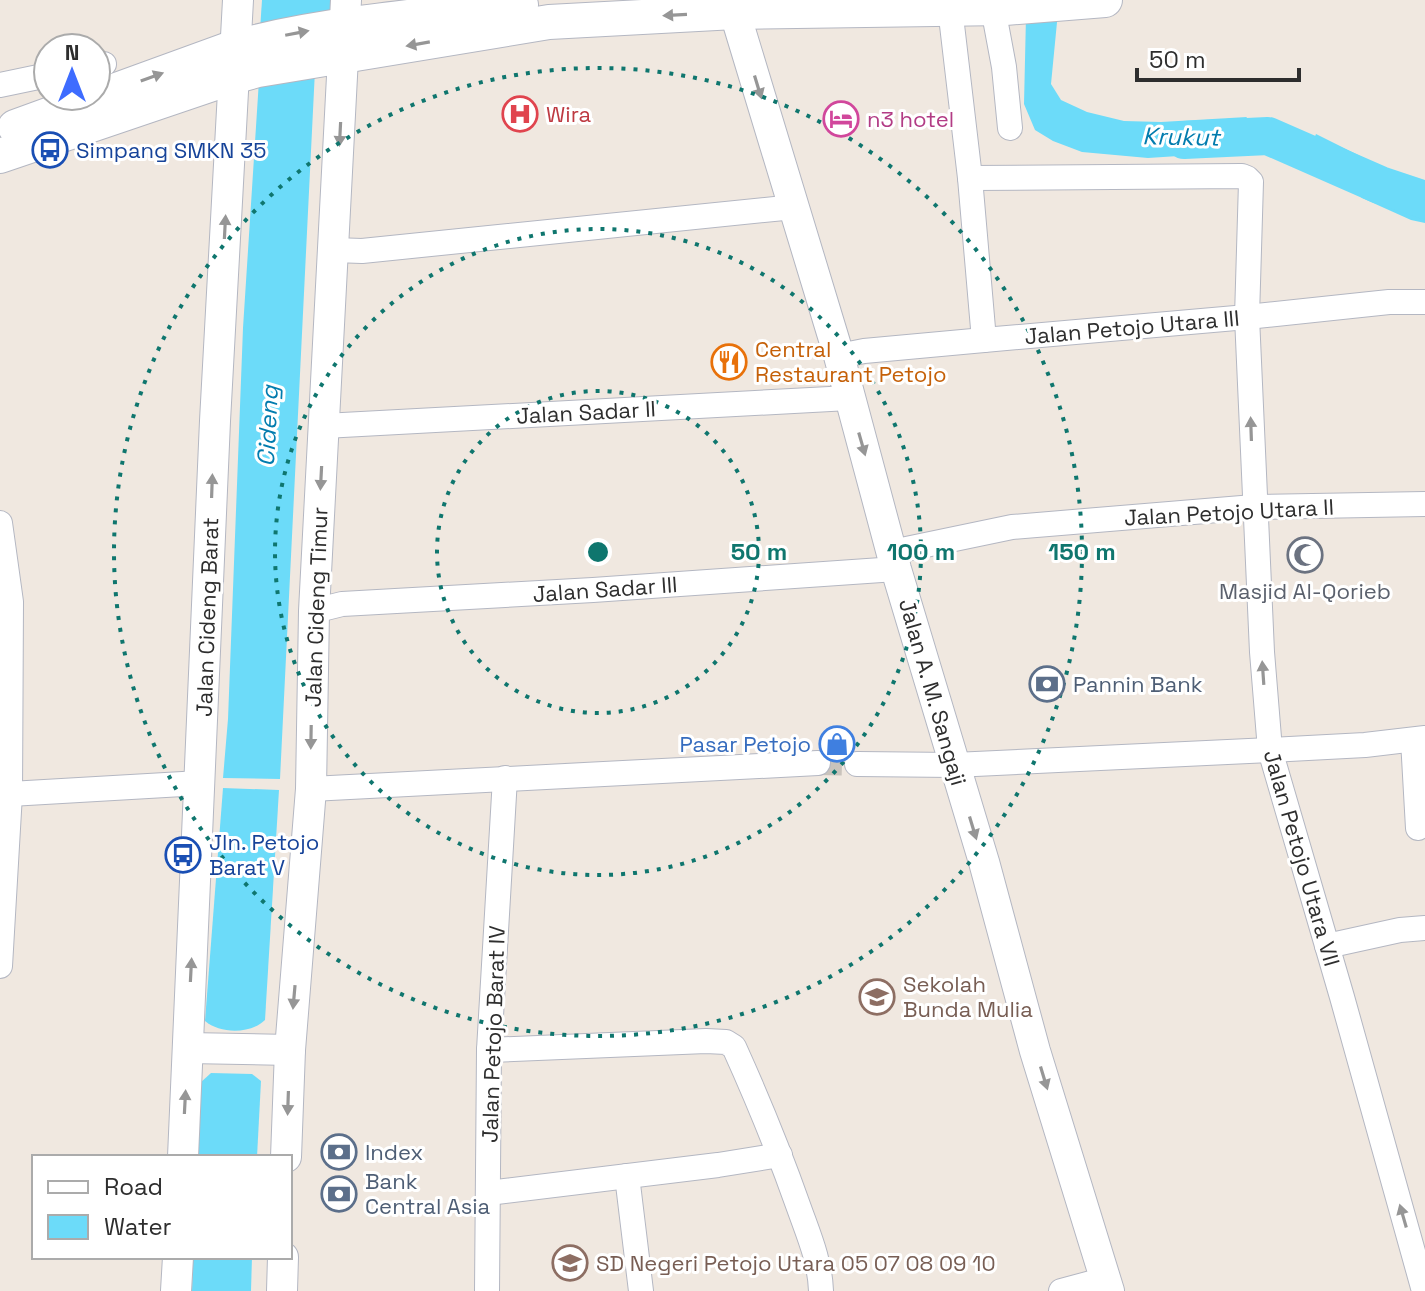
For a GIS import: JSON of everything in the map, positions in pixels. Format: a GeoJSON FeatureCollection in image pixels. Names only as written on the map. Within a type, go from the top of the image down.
{"type":"FeatureCollection","features":[{"type":"Feature","properties":{"kind":"main road"},"geometry":{"type":"LineString","coordinates":[[112,93],[341,33],[568,0]]}},
{"type":"Feature","properties":{"kind":"main road"},"geometry":{"type":"LineString","coordinates":[[341,33],[549,22],[733,6],[999,8],[1094,1]]}},
{"type":"Feature","properties":{"kind":"main road"},"geometry":{"type":"LineString","coordinates":[[0,156],[247,58]]}},
{"type":"Feature","properties":{"kind":"main road"},"geometry":{"type":"LineString","coordinates":[[0,133],[55,112]]}},
{"type":"Feature","properties":{"kind":"street","name":"Jalan Cideng Barat"},"geometry":{"type":"LineString","coordinates":[[183,1155],[195,1048],[200,783],[215,421],[247,58],[238,0]]}},
{"type":"Feature","properties":{"kind":"street","name":"Jalan A. M. Sangaji"},"geometry":{"type":"LineString","coordinates":[[733,6],[839,356],[894,561],[984,862],[1035,1051],[1108,1285]]}},
{"type":"Feature","properties":{"kind":"street"},"geometry":{"type":"LineString","coordinates":[[950,8],[970,178],[984,340]]}},
{"type":"Feature","properties":{"kind":"street"},"geometry":{"type":"LineString","coordinates":[[999,8],[1010,128]]}},
{"type":"Feature","properties":{"kind":"street","name":"Jalan Cideng Timur"},"geometry":{"type":"LineString","coordinates":[[286,1155],[276,1049],[311,789],[314,611],[334,250],[341,33]]}},
{"type":"Feature","properties":{"kind":"street"},"geometry":{"type":"LineString","coordinates":[[0,85],[32,78]]}},
{"type":"Feature","properties":{"kind":"street","name":"Jalan Petojo Utara VII"},"geometry":{"type":"LineString","coordinates":[[970,178],[1244,177],[1251,182],[1247,317],[1254,507],[1270,750],[1424,1291]]}},
{"type":"Feature","properties":{"kind":"street"},"geometry":{"type":"LineString","coordinates":[[334,250],[362,251],[794,207]]}},
{"type":"Feature","properties":{"kind":"street","name":"Jalan Petojo Utara III"},"geometry":{"type":"LineString","coordinates":[[839,356],[864,351],[1389,302],[1425,302]]}},
{"type":"Feature","properties":{"kind":"street","name":"Jalan Sadar II"},"geometry":{"type":"LineString","coordinates":[[324,426],[849,398]]}},
{"type":"Feature","properties":{"kind":"street","name":"Jalan Petojo Utara II"},"geometry":{"type":"LineString","coordinates":[[894,561],[1012,527],[1254,507],[1425,504]]}},
{"type":"Feature","properties":{"kind":"street"},"geometry":{"type":"LineString","coordinates":[[0,523],[11,602],[0,966]]}},
{"type":"Feature","properties":{"kind":"street","name":"Jalan Sadar III"},"geometry":{"type":"LineString","coordinates":[[314,611],[342,604],[593,590],[894,561]]}},
{"type":"Feature","properties":{"kind":"street"},"geometry":{"type":"LineString","coordinates":[[857,764],[954,765],[1270,750],[1419,739],[1418,828]]}},
{"type":"Feature","properties":{"kind":"street"},"geometry":{"type":"LineString","coordinates":[[311,789],[818,763]]}},
{"type":"Feature","properties":{"kind":"street","name":"Jalan Petojo Barat IV"},"geometry":{"type":"LineString","coordinates":[[487,1291],[489,1050],[505,778]]}},
{"type":"Feature","properties":{"kind":"street"},"geometry":{"type":"LineString","coordinates":[[5,796],[200,783]]}},
{"type":"Feature","properties":{"kind":"street"},"geometry":{"type":"LineString","coordinates":[[1327,946],[1400,930],[1425,928]]}},
{"type":"Feature","properties":{"kind":"street"},"geometry":{"type":"LineString","coordinates":[[489,1050],[706,1041],[726,1042],[734,1047],[780,1155],[820,1269],[821,1291]]}},
{"type":"Feature","properties":{"kind":"street"},"geometry":{"type":"LineString","coordinates":[[195,1048],[276,1049]]}},
{"type":"Feature","properties":{"kind":"street"},"geometry":{"type":"LineString","coordinates":[[488,1193],[780,1155]]}},
{"type":"Feature","properties":{"kind":"street"},"geometry":{"type":"LineString","coordinates":[[627,1176],[641,1291]]}},
{"type":"Feature","properties":{"kind":"street"},"geometry":{"type":"LineString","coordinates":[[176,1291],[178,1259]]}},
{"type":"Feature","properties":{"kind":"street"},"geometry":{"type":"LineString","coordinates":[[282,1291],[283,1259]]}},
{"type":"Feature","properties":{"kind":"street"},"geometry":{"type":"LineString","coordinates":[[1061,1291],[1108,1285]]}},
{"type":"Feature","properties":{"kind":"water"},"geometry":{"type":"Polygon","coordinates":[[[262,0],[336,0],[335,17],[260,30],[262,0]]]}},
{"type":"Feature","properties":{"kind":"water"},"geometry":{"type":"Polygon","coordinates":[[[1058,12],[1051,84],[1061,100],[1087,112],[1124,121],[1247,117],[1224,153],[1148,158],[1082,152],[1035,130],[1024,104],[1026,16],[1058,12]]]}},
{"type":"Feature","properties":{"kind":"water","name":"Cideng"},"geometry":{"type":"Polygon","coordinates":[[[315,70],[280,779],[223,778],[243,328],[259,80],[315,70]]]}},
{"type":"Feature","properties":{"kind":"water"},"geometry":{"type":"Polygon","coordinates":[[[1316,134],[1380,166],[1425,182],[1425,223],[1362,198],[1332,170],[1305,160],[1316,134]]]}},
{"type":"Feature","properties":{"kind":"water"},"geometry":{"type":"Polygon","coordinates":[[[223,788],[279,790],[265,1020],[252,1028],[235,1031],[205,1021],[223,788]]]}},
{"type":"Feature","properties":{"kind":"water"},"geometry":{"type":"Polygon","coordinates":[[[211,1073],[252,1074],[261,1081],[257,1155],[197,1155],[200,1083],[211,1073]]]}},
{"type":"Feature","properties":{"kind":"water"},"geometry":{"type":"Polygon","coordinates":[[[193,1259],[252,1259],[251,1291],[192,1291],[193,1259]]]}},
{"type":"Feature","properties":{"kind":"waterway","name":"Krukut"},"geometry":{"type":"LineString","coordinates":[[1184,140],[1268,136],[1380,185],[1425,200]]}},
{"type":"Feature","properties":{"kind":"tunnel"},"geometry":{"type":"LineString","coordinates":[[818,763],[857,764]]}},
{"type":"Feature","properties":{"kind":"place","name":"Wira"},"geometry":{"type":"Point","coordinates":[520,114]}},
{"type":"Feature","properties":{"kind":"place","name":"n3 hotel"},"geometry":{"type":"Point","coordinates":[841,119]}},
{"type":"Feature","properties":{"kind":"place","name":"Simpang SMKN 35"},"geometry":{"type":"Point","coordinates":[50,150]}},
{"type":"Feature","properties":{"kind":"place","name":"Central Restaurant Petojo"},"geometry":{"type":"Point","coordinates":[729,362]}},
{"type":"Feature","properties":{"kind":"place","name":"Masjid Al-Qorieb"},"geometry":{"type":"Point","coordinates":[1305,555]}},
{"type":"Feature","properties":{"kind":"place","name":"Pannin Bank"},"geometry":{"type":"Point","coordinates":[1047,684]}},
{"type":"Feature","properties":{"kind":"place","name":"Pasar Petojo"},"geometry":{"type":"Point","coordinates":[837,744]}},
{"type":"Feature","properties":{"kind":"place","name":"Jln. Petojo Barat V"},"geometry":{"type":"Point","coordinates":[183,855]}},
{"type":"Feature","properties":{"kind":"place","name":"Sekolah Bunda Mulia"},"geometry":{"type":"Point","coordinates":[877,997]}},
{"type":"Feature","properties":{"kind":"place","name":"Index"},"geometry":{"type":"Point","coordinates":[339,1152]}},
{"type":"Feature","properties":{"kind":"place","name":"Bank Central Asia"},"geometry":{"type":"Point","coordinates":[339,1194]}},
{"type":"Feature","properties":{"kind":"place","name":"SD Negeri Petojo Utara 05 07 08 09 10"},"geometry":{"type":"Point","coordinates":[570,1263]}}]}
